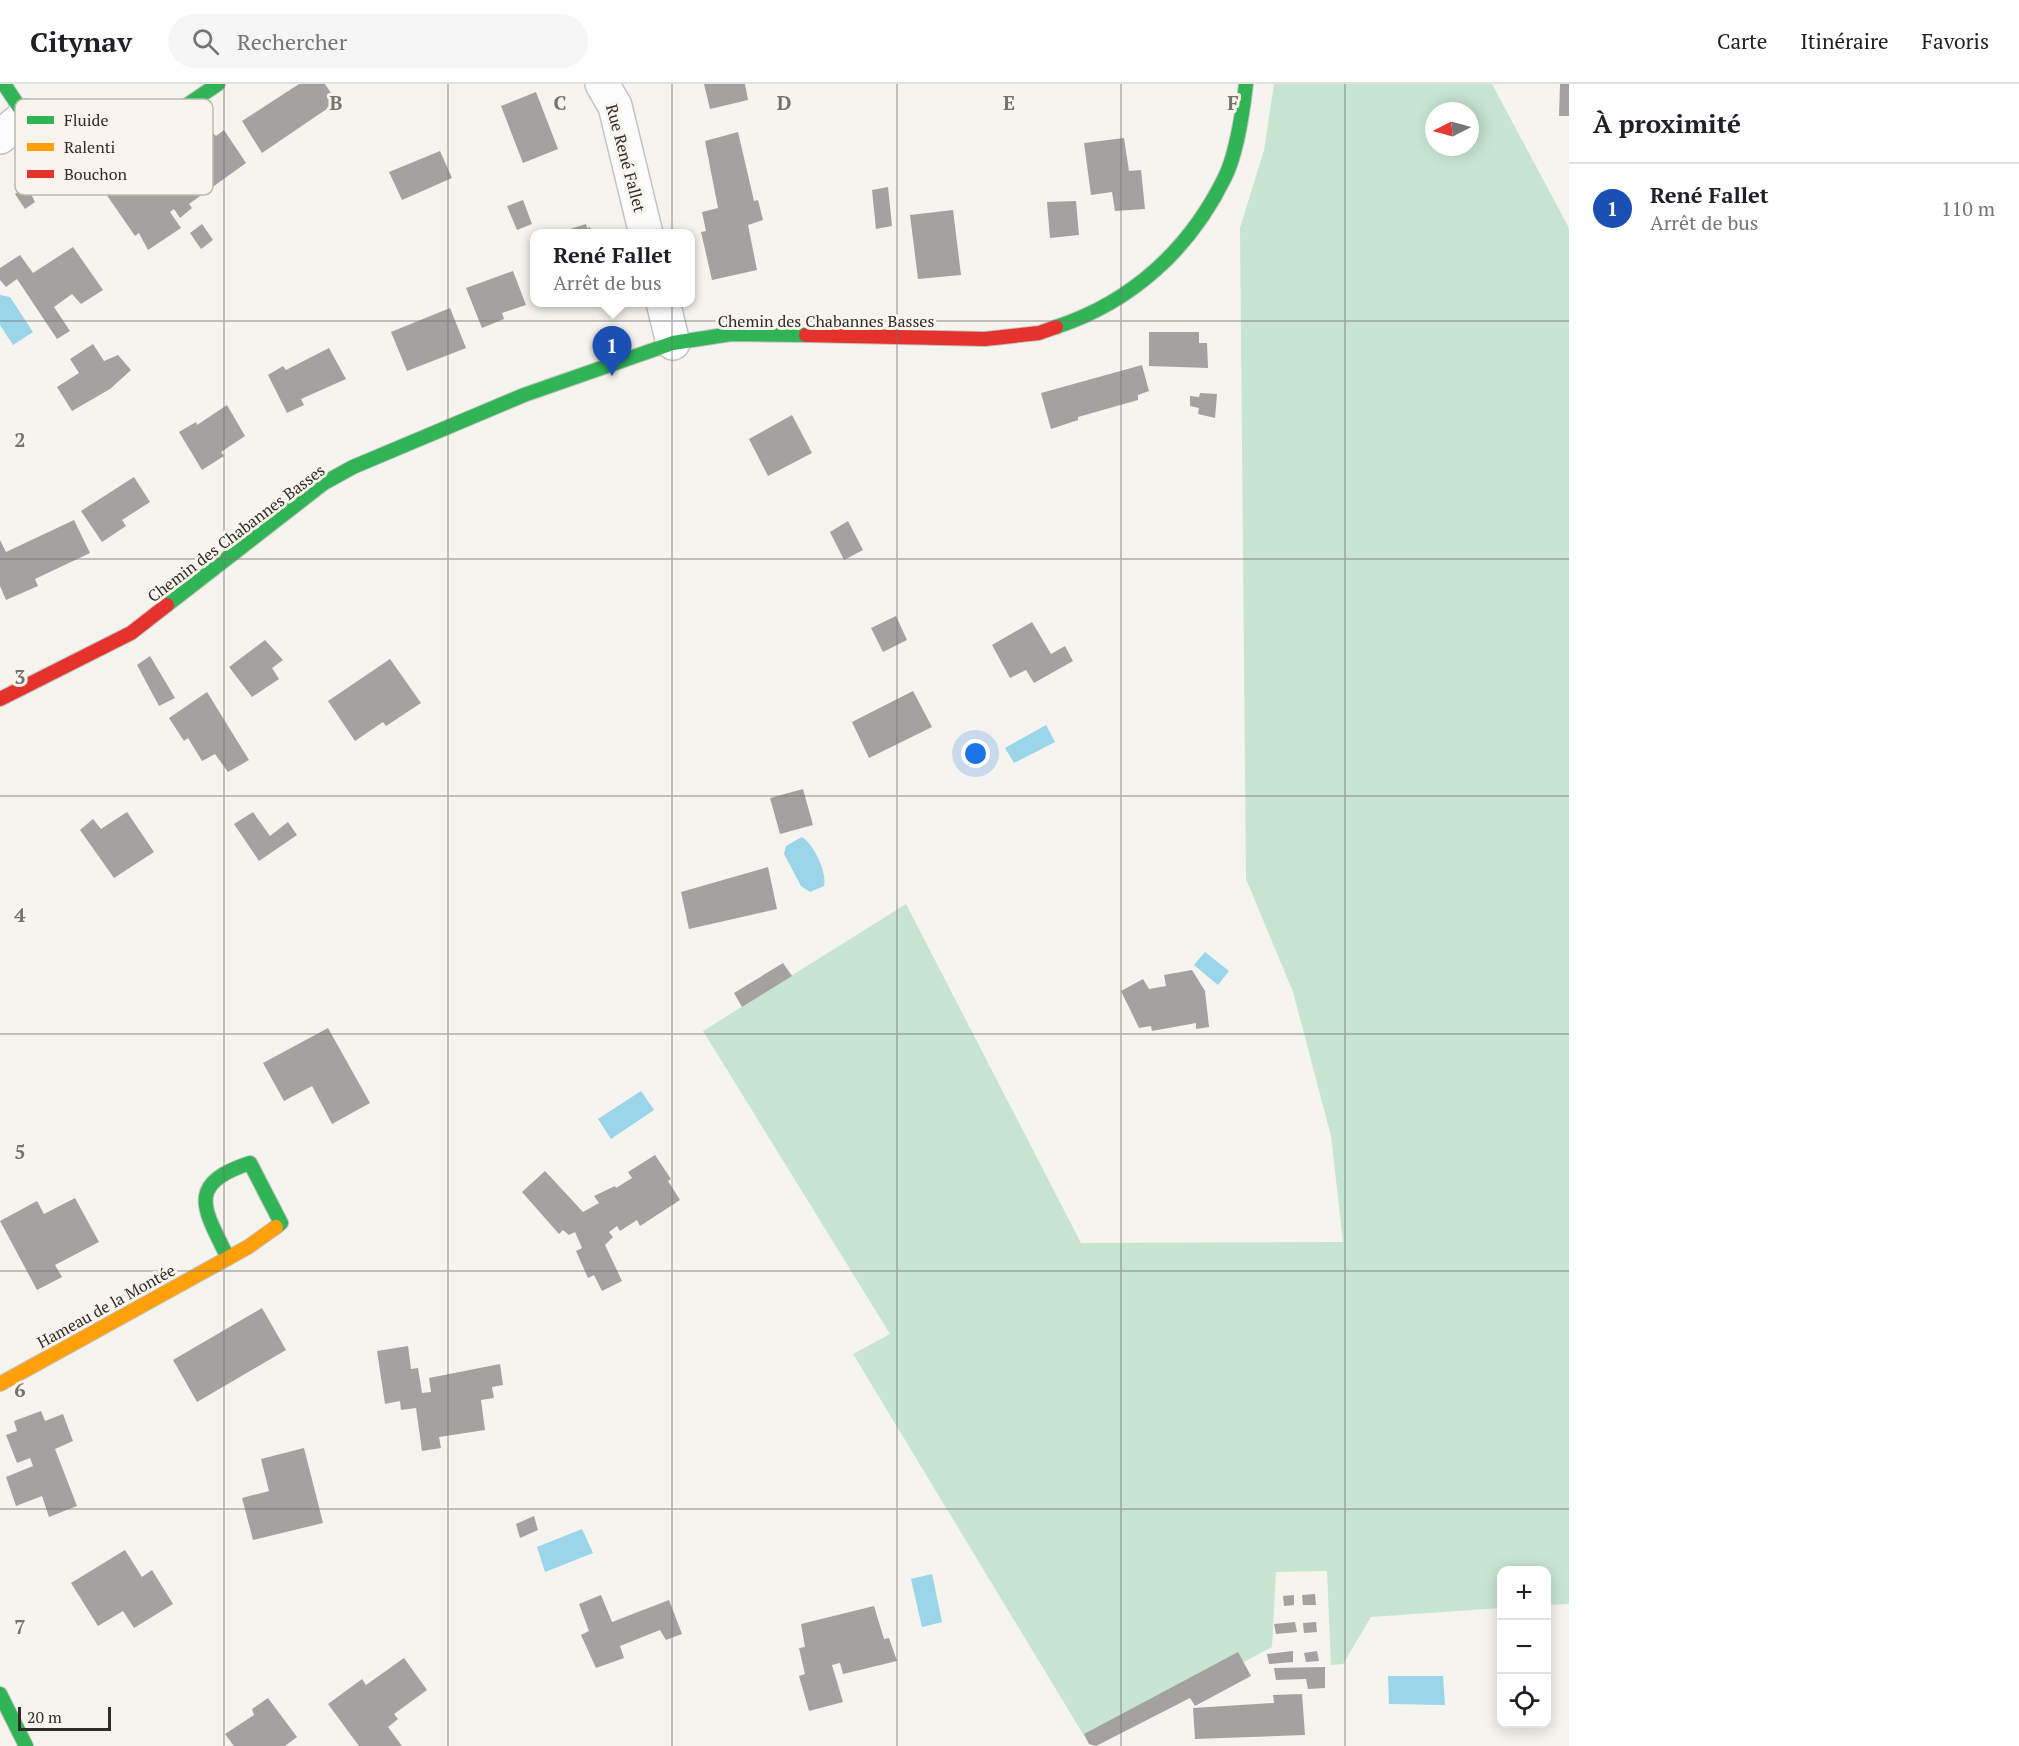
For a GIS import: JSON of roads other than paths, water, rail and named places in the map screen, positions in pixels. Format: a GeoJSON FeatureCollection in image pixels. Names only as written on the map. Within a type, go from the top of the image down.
{"type":"FeatureCollection","features":[{"type":"Feature","properties":{"kind":"street"},"geometry":{"type":"LineString","coordinates":[[4,84],[15,101]]}},
{"type":"Feature","properties":{"kind":"street"},"geometry":{"type":"LineString","coordinates":[[196,99],[218,84]]}},
{"type":"Feature","properties":{"kind":"street","name":"Rue René Fallet"},"geometry":{"type":"LineString","coordinates":[[602,84],[615,106],[645,229]]}},
{"type":"Feature","properties":{"kind":"street","name":"Chemin des Chabannes Basses"},"geometry":{"type":"LineString","coordinates":[[0,699],[131,633],[324,483],[353,467],[524,395],[673,343],[731,334],[985,339],[1039,333],[1084,318],[1138,287],[1186,240],[1226,176],[1243,111],[1246,84]]}},
{"type":"Feature","properties":{"kind":"street"},"geometry":{"type":"LineString","coordinates":[[0,137],[15,124]]}},
{"type":"Feature","properties":{"kind":"street"},"geometry":{"type":"LineString","coordinates":[[664,307],[673,343]]}},
{"type":"Feature","properties":{"kind":"street","name":"Hameau de la Montée"},"geometry":{"type":"LineString","coordinates":[[0,1384],[228,1258],[281,1222],[250,1163],[232,1168],[212,1180],[205,1192],[205,1208],[228,1258]]}},
{"type":"Feature","properties":{"kind":"street"},"geometry":{"type":"LineString","coordinates":[[0,1694],[26,1746]]}},
{"type":"Feature","properties":{"kind":"water"},"geometry":{"type":"Polygon","coordinates":[[[0,295],[10,297],[33,332],[13,345],[0,325],[0,295]]]}},
{"type":"Feature","properties":{"kind":"water"},"geometry":{"type":"Polygon","coordinates":[[[1046,725],[1055,742],[1014,763],[1005,748],[1046,725]]]}},
{"type":"Feature","properties":{"kind":"water"},"geometry":{"type":"Polygon","coordinates":[[[802,837],[815,852],[824,874],[824,886],[810,892],[801,886],[784,854],[786,846],[802,837]]]}},
{"type":"Feature","properties":{"kind":"water"},"geometry":{"type":"Polygon","coordinates":[[[1205,952],[1229,971],[1218,985],[1194,965],[1205,952]]]}},
{"type":"Feature","properties":{"kind":"water"},"geometry":{"type":"Polygon","coordinates":[[[641,1091],[654,1110],[611,1139],[598,1119],[641,1091]]]}},
{"type":"Feature","properties":{"kind":"water"},"geometry":{"type":"Polygon","coordinates":[[[582,1529],[593,1553],[545,1572],[537,1547],[582,1529]]]}},
{"type":"Feature","properties":{"kind":"water"},"geometry":{"type":"Polygon","coordinates":[[[932,1574],[942,1622],[922,1627],[911,1579],[932,1574]]]}},
{"type":"Feature","properties":{"kind":"water"},"geometry":{"type":"Polygon","coordinates":[[[1388,1676],[1443,1676],[1445,1705],[1389,1704],[1388,1676]]]}},
{"type":"Feature","properties":{"kind":"place","name":"René Fallet"},"geometry":{"type":"Point","coordinates":[612,376]}}]}
